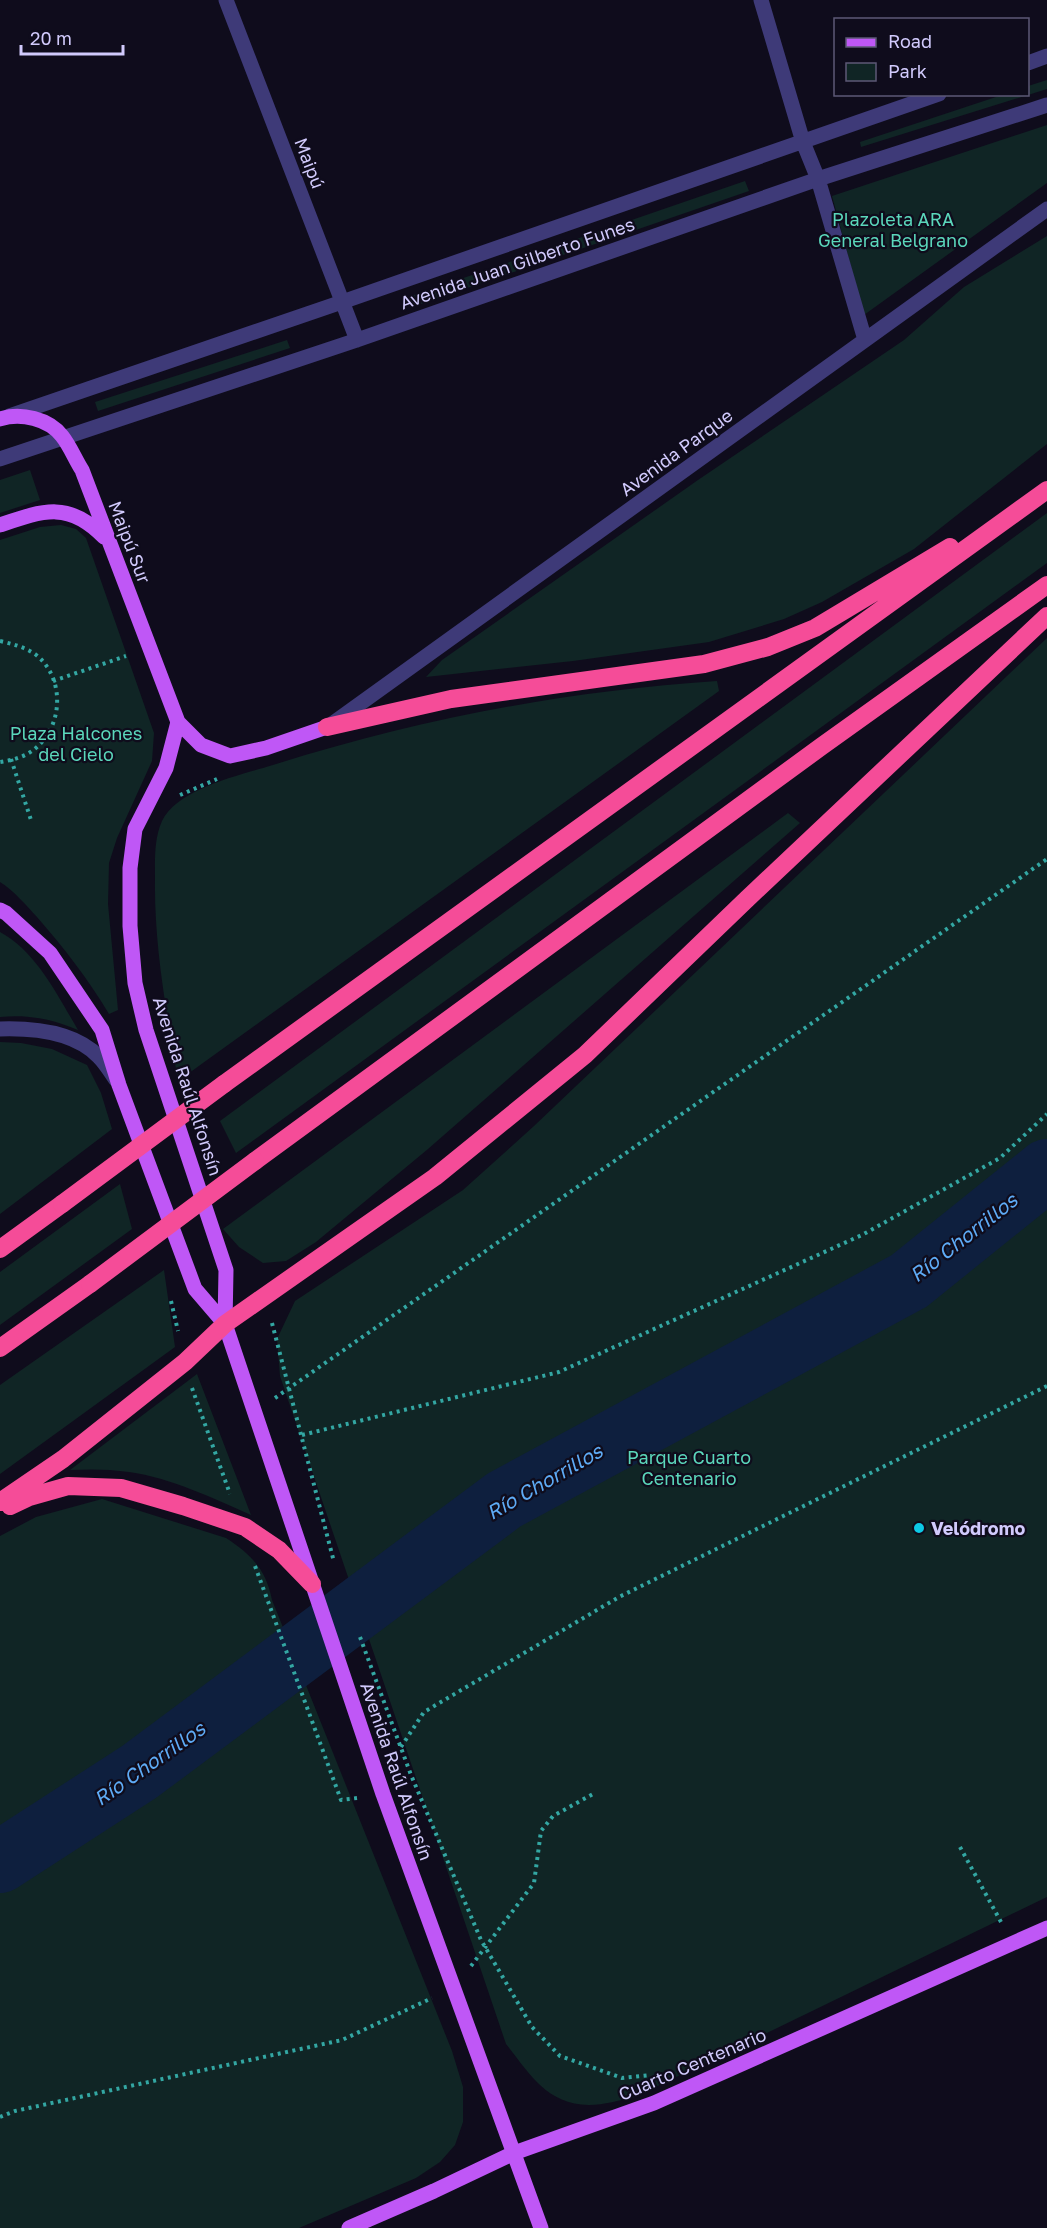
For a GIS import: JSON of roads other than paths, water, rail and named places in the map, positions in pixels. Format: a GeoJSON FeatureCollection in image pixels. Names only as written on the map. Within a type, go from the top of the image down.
{"type":"FeatureCollection","features":[{"type":"Feature","properties":{"kind":"highway"},"geometry":{"type":"LineString","coordinates":[[327,727],[452,699],[704,664],[768,647],[815,628],[1047,490]]}},
{"type":"Feature","properties":{"kind":"highway"},"geometry":{"type":"LineString","coordinates":[[0,1249],[224,1084],[1047,490]]}},
{"type":"Feature","properties":{"kind":"highway"},"geometry":{"type":"LineString","coordinates":[[0,1348],[822,746],[1047,585]]}},
{"type":"Feature","properties":{"kind":"highway"},"geometry":{"type":"LineString","coordinates":[[0,1502],[92,1437],[185,1362],[225,1324],[435,1177],[585,1055],[1047,616]]}},
{"type":"Feature","properties":{"kind":"highway"},"geometry":{"type":"LineString","coordinates":[[0,1511],[29,1497],[68,1486],[121,1488],[245,1527],[279,1550],[312,1584]]}},
{"type":"Feature","properties":{"kind":"main road","name":"Maipú Sur"},"geometry":{"type":"LineString","coordinates":[[3,418],[32,417],[55,429],[63,438],[82,471],[178,722]]}},
{"type":"Feature","properties":{"kind":"main road"},"geometry":{"type":"LineString","coordinates":[[0,525],[34,514],[66,512],[89,522],[111,544]]}},
{"type":"Feature","properties":{"kind":"main road"},"geometry":{"type":"LineString","coordinates":[[178,722],[201,745],[230,756],[266,748],[327,727]]}},
{"type":"Feature","properties":{"kind":"main road","name":"Avenida Raúl Alfonsín"},"geometry":{"type":"LineString","coordinates":[[178,722],[166,768],[135,829],[130,868],[130,926],[135,983],[146,1030],[226,1270],[225,1324],[383,1794],[541,2228]]}},
{"type":"Feature","properties":{"kind":"main road","name":"Avenida Raúl Alfonsín"},"geometry":{"type":"LineString","coordinates":[[0,910],[50,952],[102,1030],[119,1085],[195,1289],[225,1324]]}},
{"type":"Feature","properties":{"kind":"main road","name":"Cuarto Centenario"},"geometry":{"type":"LineString","coordinates":[[349,2228],[514,2153],[654,2103],[1047,1928]]}},
{"type":"Feature","properties":{"kind":"street","name":"Maipú"},"geometry":{"type":"LineString","coordinates":[[226,0],[357,340]]}},
{"type":"Feature","properties":{"kind":"street"},"geometry":{"type":"LineString","coordinates":[[761,0],[803,142],[818,179],[865,340]]}},
{"type":"Feature","properties":{"kind":"street"},"geometry":{"type":"LineString","coordinates":[[1029,63],[1047,56]]}},
{"type":"Feature","properties":{"kind":"street","name":"Avenida Juan Gilberto Funes"},"geometry":{"type":"LineString","coordinates":[[3,418],[933,96]]}},
{"type":"Feature","properties":{"kind":"street","name":"Avenida Juan Gilberto Funes"},"geometry":{"type":"LineString","coordinates":[[0,459],[357,340],[818,179],[1047,105]]}},
{"type":"Feature","properties":{"kind":"street","name":"Avenida Parque"},"geometry":{"type":"LineString","coordinates":[[327,727],[1047,208]]}},
{"type":"Feature","properties":{"kind":"street"},"geometry":{"type":"LineString","coordinates":[[0,1029],[28,1028],[68,1037],[98,1056],[119,1085]]}},
{"type":"Feature","properties":{"kind":"waterway","name":"Río Chorrillos"},"geometry":{"type":"LineString","coordinates":[[0,1862],[139,1772],[504,1500],[909,1281],[1047,1170]]}},
{"type":"Feature","properties":{"kind":"place","name":"Velódromo"},"geometry":{"type":"Point","coordinates":[919,1528]}},
{"type":"Feature","properties":{"kind":"park label","name":"Plazoleta ARA General Belgrano"},"geometry":{"type":"Point","coordinates":[893,229]}},
{"type":"Feature","properties":{"kind":"park label","name":"Plaza Halcones del Cielo"},"geometry":{"type":"Point","coordinates":[76,743]}},
{"type":"Feature","properties":{"kind":"park label","name":"Parque Cuarto Centenario"},"geometry":{"type":"Point","coordinates":[689,1467]}}]}
